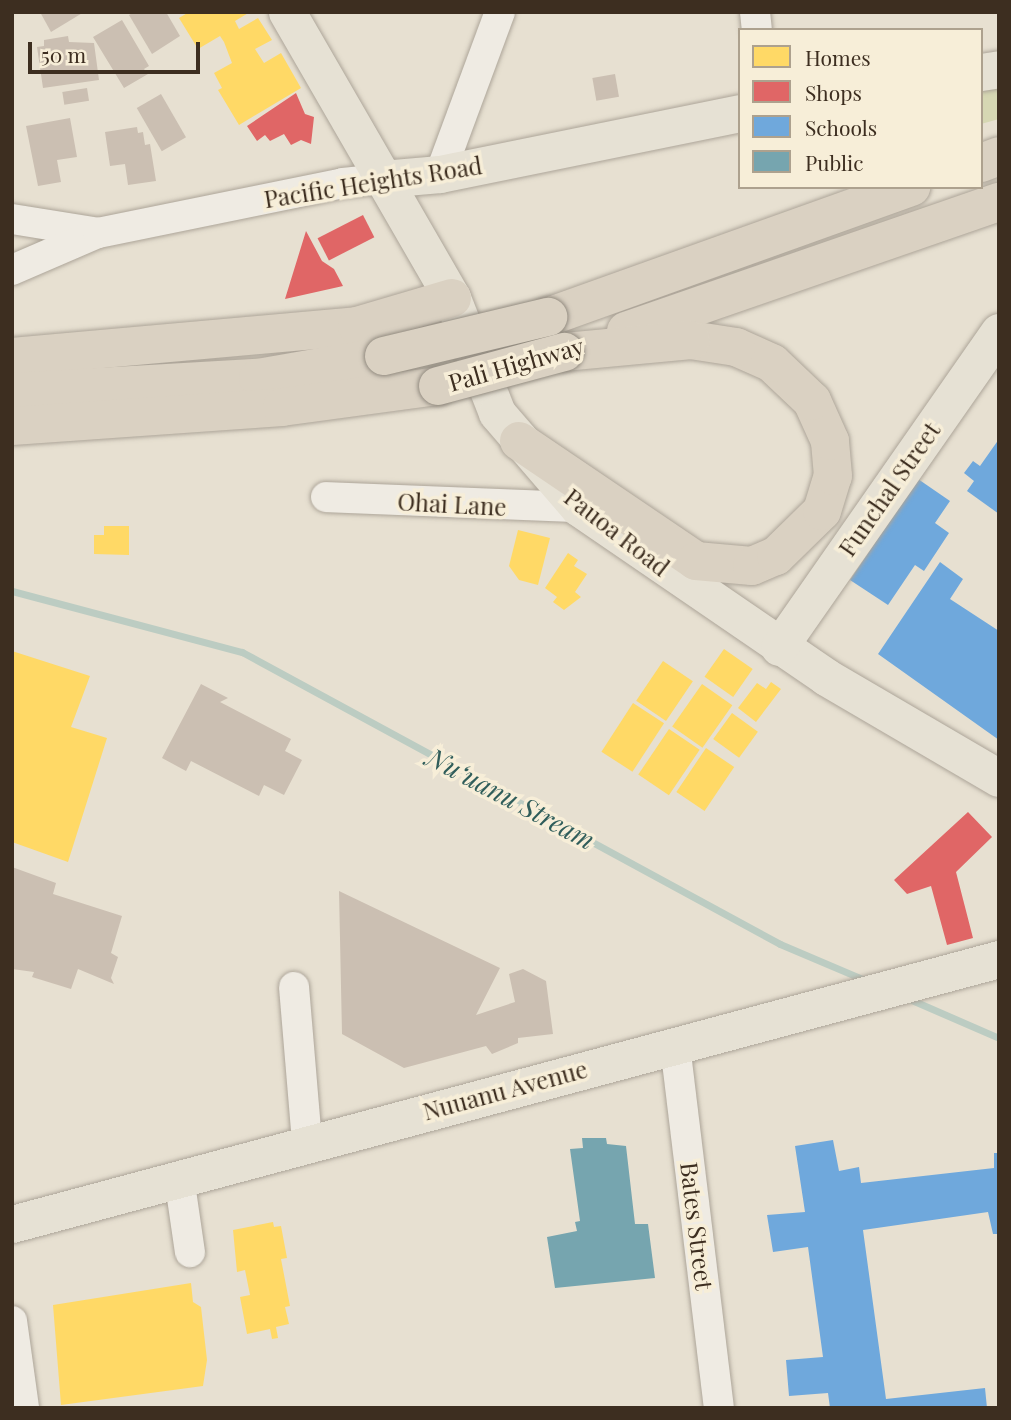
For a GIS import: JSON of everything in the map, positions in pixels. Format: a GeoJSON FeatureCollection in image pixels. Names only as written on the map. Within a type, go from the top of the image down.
{"type":"FeatureCollection","features":[{"type":"Feature","properties":{"kind":"highway","name":"Pali Highway"},"geometry":{"type":"LineString","coordinates":[[12,392],[258,378],[384,356],[548,317],[905,189]]}},
{"type":"Feature","properties":{"kind":"highway","name":"Pali Highway"},"geometry":{"type":"LineString","coordinates":[[12,426],[270,408],[396,394],[564,352],[999,202]]}},
{"type":"Feature","properties":{"kind":"highway"},"geometry":{"type":"LineString","coordinates":[[12,357],[357,326],[452,298]]}},
{"type":"Feature","properties":{"kind":"highway"},"geometry":{"type":"LineString","coordinates":[[519,441],[696,561],[752,566],[776,556],[821,511],[833,476],[830,442],[812,401],[772,363],[717,342],[658,341],[564,352]]}},
{"type":"Feature","properties":{"kind":"main road","name":"Pauoa Road"},"geometry":{"type":"LineString","coordinates":[[287,12],[452,298],[497,413],[578,507],[779,647],[999,778]]}},
{"type":"Feature","properties":{"kind":"main road","name":"Pacific Heights Road"},"geometry":{"type":"LineString","coordinates":[[382,179],[440,174],[738,113]]}},
{"type":"Feature","properties":{"kind":"main road","name":"Funchal Street"},"geometry":{"type":"LineString","coordinates":[[779,647],[999,332]]}},
{"type":"Feature","properties":{"kind":"main road","name":"Nuuanu Avenue"},"geometry":{"type":"LineString","coordinates":[[12,1224],[999,959]]}},
{"type":"Feature","properties":{"kind":"street"},"geometry":{"type":"LineString","coordinates":[[440,174],[500,12]]}},
{"type":"Feature","properties":{"kind":"street","name":"Pacific Heights Road"},"geometry":{"type":"LineString","coordinates":[[12,270],[98,233],[343,183],[382,179]]}},
{"type":"Feature","properties":{"kind":"street"},"geometry":{"type":"LineString","coordinates":[[12,219],[98,233]]}},
{"type":"Feature","properties":{"kind":"street","name":"Ohai Lane"},"geometry":{"type":"LineString","coordinates":[[326,497],[578,507]]}},
{"type":"Feature","properties":{"kind":"street"},"geometry":{"type":"LineString","coordinates":[[294,987],[307,1143]]}},
{"type":"Feature","properties":{"kind":"street","name":"Bates Street"},"geometry":{"type":"LineString","coordinates":[[675,1045],[719,1408]]}},
{"type":"Feature","properties":{"kind":"street"},"geometry":{"type":"LineString","coordinates":[[179,1177],[190,1252]]}},
{"type":"Feature","properties":{"kind":"street"},"geometry":{"type":"LineString","coordinates":[[12,1321],[23,1408]]}},
{"type":"Feature","properties":{"kind":"green space"},"geometry":{"type":"Polygon","coordinates":[[[999,82],[999,119],[983,123],[983,85],[999,82]]]}},
{"type":"Feature","properties":{"kind":"building: Homes"},"geometry":{"type":"Polygon","coordinates":[[[189,12],[250,12],[235,21],[239,29],[258,18],[272,40],[255,49],[264,63],[281,53],[301,88],[239,125],[218,90],[222,88],[214,73],[232,63],[224,42],[220,36],[198,49],[179,18],[189,12]]]}},
{"type":"Feature","properties":{"kind":"building: Homes"},"geometry":{"type":"Polygon","coordinates":[[[104,526],[129,526],[129,555],[94,554],[94,535],[104,535],[104,526]]]}},
{"type":"Feature","properties":{"kind":"building: Homes"},"geometry":{"type":"Polygon","coordinates":[[[518,530],[550,538],[538,585],[519,580],[509,566],[518,530]]]}},
{"type":"Feature","properties":{"kind":"building: Homes"},"geometry":{"type":"Polygon","coordinates":[[[568,553],[578,560],[574,566],[587,574],[575,592],[581,597],[564,610],[553,602],[557,597],[545,588],[568,553]]]}},
{"type":"Feature","properties":{"kind":"building: Homes"},"geometry":{"type":"Polygon","coordinates":[[[724,649],[753,669],[733,697],[704,677],[724,649]]]}},
{"type":"Feature","properties":{"kind":"building: Homes"},"geometry":{"type":"Polygon","coordinates":[[[12,651],[90,676],[71,727],[107,738],[68,862],[12,842],[12,651]]]}},
{"type":"Feature","properties":{"kind":"building: Homes"},"geometry":{"type":"Polygon","coordinates":[[[663,661],[693,681],[666,721],[636,701],[663,661]]]}},
{"type":"Feature","properties":{"kind":"building: Homes"},"geometry":{"type":"Polygon","coordinates":[[[771,682],[781,689],[756,722],[738,708],[757,683],[766,689],[771,682]]]}},
{"type":"Feature","properties":{"kind":"building: Homes"},"geometry":{"type":"Polygon","coordinates":[[[702,684],[732,705],[702,748],[672,727],[702,684]]]}},
{"type":"Feature","properties":{"kind":"building: Homes"},"geometry":{"type":"Polygon","coordinates":[[[633,703],[664,723],[632,772],[601,752],[633,703]]]}},
{"type":"Feature","properties":{"kind":"building: Homes"},"geometry":{"type":"Polygon","coordinates":[[[732,713],[758,732],[739,758],[713,739],[732,713]]]}},
{"type":"Feature","properties":{"kind":"building: Homes"},"geometry":{"type":"Polygon","coordinates":[[[669,729],[700,750],[669,795],[638,775],[669,729]]]}},
{"type":"Feature","properties":{"kind":"building: Homes"},"geometry":{"type":"Polygon","coordinates":[[[706,748],[734,767],[705,811],[676,792],[706,748]]]}},
{"type":"Feature","properties":{"kind":"building: Homes"},"geometry":{"type":"Polygon","coordinates":[[[273,1222],[274,1227],[281,1226],[287,1258],[281,1259],[290,1306],[285,1307],[289,1324],[276,1327],[278,1338],[272,1339],[270,1329],[247,1334],[240,1297],[250,1295],[245,1270],[237,1272],[233,1230],[273,1222]]]}},
{"type":"Feature","properties":{"kind":"building: Homes"},"geometry":{"type":"Polygon","coordinates":[[[191,1283],[193,1302],[201,1307],[207,1360],[203,1386],[61,1405],[53,1305],[191,1283]]]}},
{"type":"Feature","properties":{"kind":"building: Shops"},"geometry":{"type":"Polygon","coordinates":[[[296,93],[305,114],[314,117],[311,144],[301,140],[291,145],[284,134],[270,141],[265,135],[257,141],[247,126],[296,93]]]}},
{"type":"Feature","properties":{"kind":"building: Shops"},"geometry":{"type":"Polygon","coordinates":[[[363,215],[374,237],[329,260],[318,238],[363,215]]]}},
{"type":"Feature","properties":{"kind":"building: Shops"},"geometry":{"type":"Polygon","coordinates":[[[306,231],[322,261],[334,269],[343,286],[285,299],[306,231]]]}},
{"type":"Feature","properties":{"kind":"building: Shops"},"geometry":{"type":"Polygon","coordinates":[[[968,812],[992,837],[956,872],[973,938],[947,945],[931,886],[907,894],[894,880],[968,812]]]}},
{"type":"Feature","properties":{"kind":"building: Schools"},"geometry":{"type":"Polygon","coordinates":[[[999,439],[999,514],[967,491],[974,481],[964,473],[973,461],[980,466],[999,439]]]}},
{"type":"Feature","properties":{"kind":"building: Schools"},"geometry":{"type":"Polygon","coordinates":[[[918,479],[950,501],[935,523],[949,533],[924,571],[915,565],[888,605],[850,580],[918,479]]]}},
{"type":"Feature","properties":{"kind":"building: Schools"},"geometry":{"type":"Polygon","coordinates":[[[940,562],[963,579],[950,599],[999,631],[999,740],[878,654],[940,562]]]}},
{"type":"Feature","properties":{"kind":"building: Schools"},"geometry":{"type":"Polygon","coordinates":[[[833,1140],[839,1171],[859,1167],[861,1183],[994,1168],[994,1153],[999,1153],[999,1234],[993,1234],[988,1212],[863,1230],[886,1399],[985,1388],[987,1408],[830,1408],[828,1393],[789,1396],[786,1360],[823,1357],[808,1247],[773,1252],[767,1215],[805,1212],[795,1146],[833,1140]]]}},
{"type":"Feature","properties":{"kind":"building: Public"},"geometry":{"type":"Polygon","coordinates":[[[582,1138],[606,1138],[607,1144],[626,1146],[635,1224],[648,1224],[655,1278],[555,1288],[547,1237],[577,1231],[575,1222],[580,1221],[570,1149],[583,1148],[582,1138]]]}},
{"type":"Feature","properties":{"kind":"building: Other"},"geometry":{"type":"Polygon","coordinates":[[[40,12],[84,12],[51,32],[40,12]]]}},
{"type":"Feature","properties":{"kind":"building: Other"},"geometry":{"type":"Polygon","coordinates":[[[134,12],[166,12],[180,36],[152,54],[129,15],[134,12]]]}},
{"type":"Feature","properties":{"kind":"building: Other"},"geometry":{"type":"Polygon","coordinates":[[[122,20],[149,66],[144,69],[148,74],[124,88],[93,37],[122,20]]]}},
{"type":"Feature","properties":{"kind":"building: Other"},"geometry":{"type":"Polygon","coordinates":[[[68,36],[69,42],[94,43],[99,80],[43,88],[37,47],[44,46],[44,40],[68,36]]]}},
{"type":"Feature","properties":{"kind":"building: Other"},"geometry":{"type":"Polygon","coordinates":[[[615,74],[619,97],[596,101],[592,78],[615,74]]]}},
{"type":"Feature","properties":{"kind":"building: Other"},"geometry":{"type":"Polygon","coordinates":[[[87,88],[89,101],[64,105],[62,92],[87,88]]]}},
{"type":"Feature","properties":{"kind":"building: Other"},"geometry":{"type":"Polygon","coordinates":[[[161,94],[186,137],[162,151],[137,108],[161,94]]]}},
{"type":"Feature","properties":{"kind":"building: Other"},"geometry":{"type":"Polygon","coordinates":[[[70,118],[77,157],[57,160],[61,182],[38,186],[26,126],[70,118]]]}},
{"type":"Feature","properties":{"kind":"building: Other"},"geometry":{"type":"Polygon","coordinates":[[[137,127],[138,133],[143,132],[145,145],[150,144],[156,181],[128,185],[125,164],[110,166],[105,132],[137,127]]]}},
{"type":"Feature","properties":{"kind":"building: Other"},"geometry":{"type":"Polygon","coordinates":[[[201,684],[228,698],[220,702],[291,739],[285,751],[302,760],[284,795],[264,785],[259,796],[191,761],[186,771],[162,758],[201,684]]]}},
{"type":"Feature","properties":{"kind":"building: Other"},"geometry":{"type":"Polygon","coordinates":[[[12,867],[56,883],[53,894],[122,916],[111,953],[118,957],[111,978],[114,984],[78,969],[71,989],[32,977],[34,972],[12,969],[12,867]]]}},
{"type":"Feature","properties":{"kind":"building: Other"},"geometry":{"type":"Polygon","coordinates":[[[339,891],[500,968],[476,1015],[515,1002],[509,974],[523,969],[546,981],[553,1034],[518,1038],[518,1043],[492,1054],[486,1046],[404,1068],[342,1034],[339,891]]]}},
{"type":"Feature","properties":{"kind":"waterway","name":"Nuʻuanu Stream"},"geometry":{"type":"LineString","coordinates":[[12,591],[242,652],[780,944],[867,981]]}},
{"type":"Feature","properties":{"kind":"waterway","name":"Nuʻuanu Stream"},"geometry":{"type":"LineString","coordinates":[[907,998],[999,1038]]}}]}
